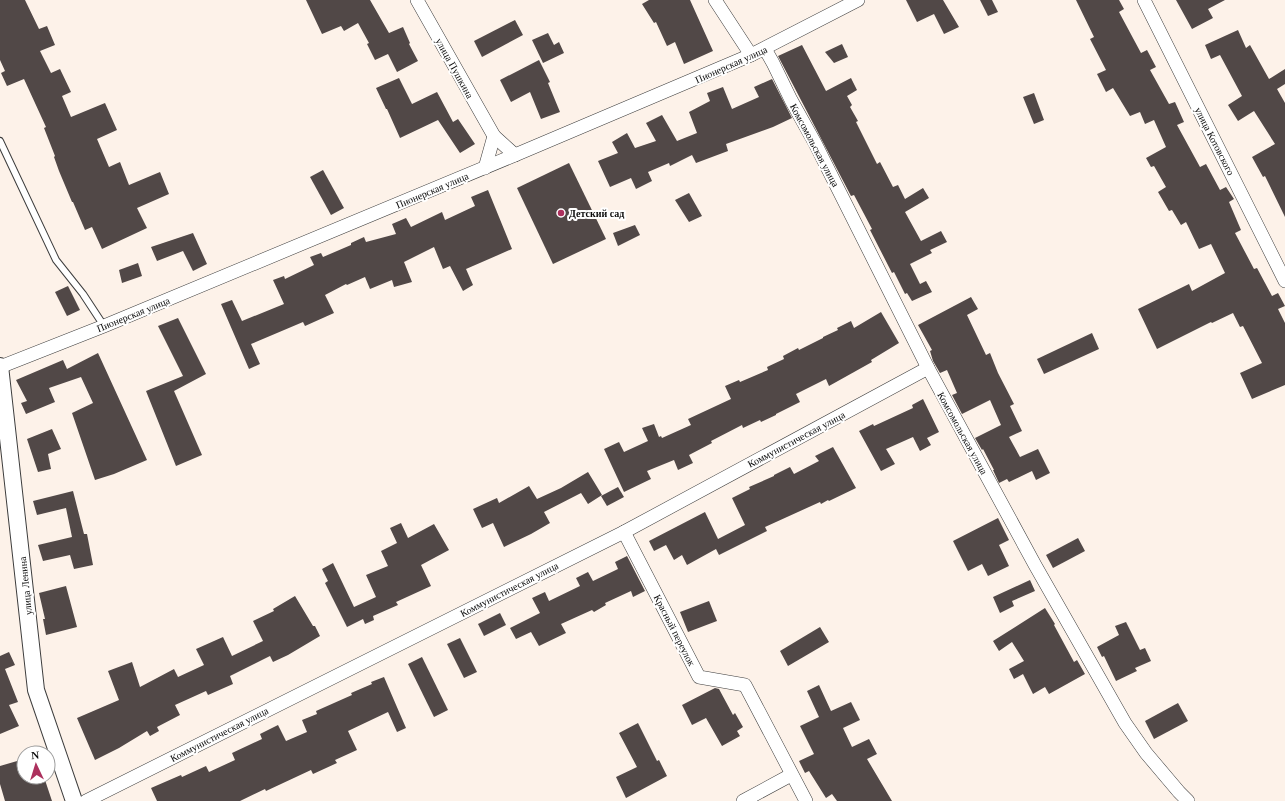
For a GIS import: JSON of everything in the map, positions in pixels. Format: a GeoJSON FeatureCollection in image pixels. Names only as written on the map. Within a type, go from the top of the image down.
{"type":"FeatureCollection","features":[{"type":"Feature","properties":{"kind":"street","name":"улица Пушкина"},"geometry":{"type":"LineString","coordinates":[[417,0],[494,136],[515,155]]}},
{"type":"Feature","properties":{"kind":"street"},"geometry":{"type":"LineString","coordinates":[[715,0],[751,55]]}},
{"type":"Feature","properties":{"kind":"street","name":"Пионерская улица"},"geometry":{"type":"LineString","coordinates":[[0,366],[104,326],[485,168],[751,55],[858,0]]}},
{"type":"Feature","properties":{"kind":"street","name":"улица Котовского"},"geometry":{"type":"LineString","coordinates":[[1144,0],[1285,281]]}},
{"type":"Feature","properties":{"kind":"street","name":"Комсомольская улица"},"geometry":{"type":"LineString","coordinates":[[765,49],[815,143],[928,368],[1035,565],[1125,723],[1146,753],[1188,801]]}},
{"type":"Feature","properties":{"kind":"street"},"geometry":{"type":"LineString","coordinates":[[485,168],[494,136]]}},
{"type":"Feature","properties":{"kind":"street","name":"улица Ленина"},"geometry":{"type":"LineString","coordinates":[[0,366],[36,690],[74,801]]}},
{"type":"Feature","properties":{"kind":"street","name":"Коммунистическая улица"},"geometry":{"type":"LineString","coordinates":[[86,801],[624,532],[928,368]]}},
{"type":"Feature","properties":{"kind":"street","name":"Красный переулок"},"geometry":{"type":"LineString","coordinates":[[624,532],[699,678],[745,685],[806,801]]}},
{"type":"Feature","properties":{"kind":"street"},"geometry":{"type":"LineString","coordinates":[[743,801],[792,775]]}},
{"type":"Feature","properties":{"kind":"lane"},"geometry":{"type":"LineString","coordinates":[[0,141],[56,260],[83,294],[104,326]]}},
{"type":"Feature","properties":{"kind":"building"},"geometry":{"type":"Polygon","coordinates":[[[0,0],[25,0],[39,29],[47,26],[55,45],[40,51],[51,73],[60,69],[71,92],[62,96],[71,117],[105,103],[117,130],[97,139],[109,167],[120,162],[129,185],[160,172],[169,194],[137,208],[147,228],[102,249],[92,227],[85,230],[59,171],[44,128],[46,127],[24,79],[7,86],[1,73],[5,71],[0,60],[0,0]]]}},
{"type":"Feature","properties":{"kind":"building"},"geometry":{"type":"Polygon","coordinates":[[[306,0],[370,0],[389,33],[403,27],[410,43],[409,44],[418,61],[397,72],[388,54],[375,60],[367,44],[369,43],[358,23],[344,31],[341,26],[322,34],[306,0]]]}},
{"type":"Feature","properties":{"kind":"building"},"geometry":{"type":"Polygon","coordinates":[[[649,0],[690,0],[713,51],[684,64],[675,42],[667,46],[656,22],[654,23],[642,4],[649,0]]]}},
{"type":"Feature","properties":{"kind":"building"},"geometry":{"type":"Polygon","coordinates":[[[906,0],[943,0],[959,27],[944,34],[934,14],[917,22],[906,0]]]}},
{"type":"Feature","properties":{"kind":"building"},"geometry":{"type":"Polygon","coordinates":[[[980,0],[992,0],[998,12],[988,16],[980,0]]]}},
{"type":"Feature","properties":{"kind":"building"},"geometry":{"type":"Polygon","coordinates":[[[1076,0],[1119,0],[1124,9],[1119,12],[1141,53],[1147,50],[1156,67],[1150,70],[1169,104],[1175,102],[1184,122],[1177,125],[1200,167],[1206,164],[1220,190],[1226,187],[1234,199],[1229,202],[1241,230],[1235,233],[1254,269],[1257,268],[1272,296],[1278,293],[1285,306],[1278,309],[1285,323],[1285,385],[1252,399],[1240,373],[1262,363],[1243,326],[1240,327],[1233,313],[1212,323],[1211,322],[1157,349],[1138,309],[1189,284],[1192,291],[1225,273],[1211,244],[1199,249],[1186,222],[1181,225],[1172,210],[1169,211],[1158,192],[1166,187],[1154,166],[1151,167],[1146,158],[1166,147],[1154,120],[1145,124],[1140,112],[1130,116],[1113,88],[1106,92],[1097,74],[1106,70],[1090,39],[1094,37],[1076,0]]]}},
{"type":"Feature","properties":{"kind":"building"},"geometry":{"type":"Polygon","coordinates":[[[1176,0],[1225,0],[1208,9],[1213,18],[1192,29],[1176,0]]]}},
{"type":"Feature","properties":{"kind":"building"},"geometry":{"type":"Polygon","coordinates":[[[515,20],[523,35],[482,57],[474,41],[515,20]]]}},
{"type":"Feature","properties":{"kind":"building"},"geometry":{"type":"Polygon","coordinates":[[[1238,30],[1246,48],[1250,45],[1269,79],[1285,69],[1285,84],[1277,89],[1285,103],[1285,217],[1265,176],[1263,177],[1252,157],[1275,144],[1254,111],[1238,121],[1228,105],[1242,96],[1220,55],[1211,59],[1205,45],[1238,30]]]}},
{"type":"Feature","properties":{"kind":"building"},"geometry":{"type":"Polygon","coordinates":[[[548,33],[554,45],[559,42],[564,53],[543,63],[532,40],[548,33]]]}},
{"type":"Feature","properties":{"kind":"building"},"geometry":{"type":"Polygon","coordinates":[[[842,44],[848,57],[834,63],[825,52],[842,44]]]}},
{"type":"Feature","properties":{"kind":"building"},"geometry":{"type":"Polygon","coordinates":[[[802,45],[826,91],[851,78],[857,90],[847,96],[852,105],[850,107],[858,121],[856,122],[877,164],[880,162],[893,187],[898,185],[905,199],[923,188],[929,198],[905,212],[921,241],[941,231],[947,242],[930,250],[932,253],[910,264],[920,284],[926,281],[932,292],[912,301],[907,293],[905,294],[894,272],[892,273],[870,230],[872,229],[854,195],[851,196],[778,56],[802,45]]]}},
{"type":"Feature","properties":{"kind":"building"},"geometry":{"type":"Polygon","coordinates":[[[539,60],[550,82],[548,83],[560,112],[541,119],[530,92],[511,102],[500,80],[539,60]]]}},
{"type":"Feature","properties":{"kind":"building"},"geometry":{"type":"Polygon","coordinates":[[[399,78],[412,104],[437,92],[453,122],[458,119],[475,144],[460,153],[438,120],[400,138],[376,88],[399,78]]]}},
{"type":"Feature","properties":{"kind":"building"},"geometry":{"type":"Polygon","coordinates":[[[772,79],[792,118],[773,127],[726,144],[728,151],[696,163],[692,155],[670,166],[669,163],[648,172],[652,181],[636,189],[631,178],[610,187],[598,161],[618,153],[612,142],[627,133],[635,148],[656,141],[646,123],[662,115],[677,141],[697,133],[689,112],[710,101],[707,93],[723,87],[732,109],[759,97],[754,87],[772,79]]]}},
{"type":"Feature","properties":{"kind":"building"},"geometry":{"type":"Polygon","coordinates":[[[1034,93],[1044,120],[1034,124],[1023,97],[1034,93]]]}},
{"type":"Feature","properties":{"kind":"building","name":"Детский сад"},"geometry":{"type":"Polygon","coordinates":[[[569,163],[606,239],[553,264],[517,188],[569,163]]]}},
{"type":"Feature","properties":{"kind":"building"},"geometry":{"type":"Polygon","coordinates":[[[323,170],[344,208],[331,215],[310,177],[323,170]]]}},
{"type":"Feature","properties":{"kind":"building"},"geometry":{"type":"Polygon","coordinates":[[[488,190],[512,249],[466,269],[473,285],[463,291],[450,266],[443,269],[434,247],[404,262],[412,282],[394,287],[392,280],[370,289],[365,277],[347,285],[346,284],[325,295],[334,313],[305,326],[303,322],[251,344],[260,364],[249,369],[221,304],[232,300],[242,321],[284,304],[273,280],[284,276],[285,279],[314,265],[310,257],[321,253],[323,257],[351,245],[351,243],[364,237],[366,242],[396,234],[392,224],[406,218],[411,227],[442,212],[445,220],[475,206],[471,197],[488,190]]]}},
{"type":"Feature","properties":{"kind":"building"},"geometry":{"type":"Polygon","coordinates":[[[689,193],[702,216],[689,222],[675,200],[689,193]]]}},
{"type":"Feature","properties":{"kind":"building"},"geometry":{"type":"Polygon","coordinates":[[[635,225],[640,235],[618,246],[613,233],[635,225]]]}},
{"type":"Feature","properties":{"kind":"building"},"geometry":{"type":"Polygon","coordinates":[[[193,233],[207,264],[193,271],[183,251],[157,261],[151,247],[193,233]]]}},
{"type":"Feature","properties":{"kind":"building"},"geometry":{"type":"Polygon","coordinates":[[[138,263],[142,276],[122,283],[119,270],[138,263]]]}},
{"type":"Feature","properties":{"kind":"building"},"geometry":{"type":"Polygon","coordinates":[[[68,286],[80,310],[67,316],[55,292],[68,286]]]}},
{"type":"Feature","properties":{"kind":"building"},"geometry":{"type":"Polygon","coordinates":[[[971,297],[978,309],[967,315],[986,355],[990,353],[998,373],[1014,404],[1010,406],[1022,431],[1009,437],[1020,457],[1038,449],[1050,473],[1036,480],[1032,471],[1009,482],[1007,479],[999,483],[983,449],[982,450],[975,438],[1001,425],[990,400],[962,414],[952,395],[957,393],[947,370],[940,373],[933,361],[930,351],[932,350],[918,325],[971,297]]]}},
{"type":"Feature","properties":{"kind":"building"},"geometry":{"type":"Polygon","coordinates":[[[881,312],[899,343],[871,360],[872,362],[829,386],[826,379],[796,394],[800,402],[776,415],[761,422],[760,420],[743,428],[742,425],[711,441],[712,443],[689,455],[693,463],[678,470],[674,460],[647,471],[651,479],[624,492],[604,449],[619,442],[624,452],[648,441],[642,428],[654,424],[659,437],[661,436],[662,438],[691,425],[688,419],[731,399],[725,386],[739,380],[740,382],[768,370],[767,367],[784,359],[783,356],[823,338],[838,330],[837,328],[851,321],[854,328],[881,312]]]}},
{"type":"Feature","properties":{"kind":"building"},"geometry":{"type":"Polygon","coordinates":[[[178,318],[206,374],[174,391],[202,455],[176,466],[146,391],[183,376],[158,326],[178,318]]]}},
{"type":"Feature","properties":{"kind":"building"},"geometry":{"type":"Polygon","coordinates":[[[1092,333],[1099,349],[1044,374],[1037,359],[1092,333]]]}},
{"type":"Feature","properties":{"kind":"building"},"geometry":{"type":"Polygon","coordinates":[[[98,353],[147,460],[114,474],[95,480],[72,413],[93,403],[81,377],[49,388],[55,402],[26,414],[21,403],[27,401],[16,380],[63,360],[67,369],[98,353]]]}},
{"type":"Feature","properties":{"kind":"building"},"geometry":{"type":"Polygon","coordinates":[[[923,399],[939,432],[927,438],[931,445],[920,451],[913,437],[886,449],[895,464],[881,471],[859,431],[873,424],[874,426],[913,408],[912,405],[923,399]]]}},
{"type":"Feature","properties":{"kind":"building"},"geometry":{"type":"Polygon","coordinates":[[[52,429],[61,449],[48,454],[51,469],[38,472],[27,439],[52,429]]]}},
{"type":"Feature","properties":{"kind":"building"},"geometry":{"type":"Polygon","coordinates":[[[833,447],[856,488],[829,501],[828,500],[821,504],[820,502],[765,527],[767,531],[719,555],[716,549],[687,565],[682,555],[674,560],[666,545],[654,551],[649,541],[705,512],[718,539],[745,525],[732,498],[750,489],[749,487],[790,467],[794,474],[819,461],[815,456],[833,447]]]}},
{"type":"Feature","properties":{"kind":"building"},"geometry":{"type":"Polygon","coordinates":[[[588,472],[602,495],[588,504],[581,493],[544,512],[550,523],[504,547],[493,523],[482,528],[473,509],[497,498],[499,503],[529,486],[537,499],[561,488],[588,472]]]}},
{"type":"Feature","properties":{"kind":"building"},"geometry":{"type":"Polygon","coordinates":[[[618,487],[624,497],[607,506],[601,496],[618,487]]]}},
{"type":"Feature","properties":{"kind":"building"},"geometry":{"type":"Polygon","coordinates":[[[73,491],[84,534],[87,534],[93,565],[74,569],[70,555],[43,561],[38,545],[72,537],[66,508],[37,515],[33,501],[73,491]]]}},
{"type":"Feature","properties":{"kind":"building"},"geometry":{"type":"Polygon","coordinates":[[[998,518],[1009,540],[999,545],[1009,566],[988,576],[982,564],[968,571],[953,541],[998,518]]]}},
{"type":"Feature","properties":{"kind":"building"},"geometry":{"type":"Polygon","coordinates":[[[401,523],[408,538],[434,524],[449,550],[421,565],[431,586],[396,602],[398,605],[373,616],[374,620],[365,624],[363,619],[347,627],[325,583],[328,581],[322,569],[333,563],[354,607],[376,597],[366,575],[388,566],[381,551],[397,543],[390,528],[401,523]]]}},
{"type":"Feature","properties":{"kind":"building"},"geometry":{"type":"Polygon","coordinates":[[[1078,538],[1085,551],[1053,568],[1046,555],[1078,538]]]}},
{"type":"Feature","properties":{"kind":"building"},"geometry":{"type":"Polygon","coordinates":[[[627,556],[645,591],[633,597],[631,591],[605,603],[606,605],[594,612],[592,610],[561,624],[566,633],[539,646],[531,632],[516,639],[510,628],[540,613],[532,598],[545,592],[549,601],[580,586],[576,578],[588,572],[593,581],[618,569],[615,562],[627,556]]]}},
{"type":"Feature","properties":{"kind":"building"},"geometry":{"type":"Polygon","coordinates":[[[1030,580],[1035,591],[1012,601],[1014,606],[1000,613],[993,597],[1030,580]]]}},
{"type":"Feature","properties":{"kind":"building"},"geometry":{"type":"Polygon","coordinates":[[[66,586],[77,627],[46,635],[43,619],[45,619],[39,593],[66,586]]]}},
{"type":"Feature","properties":{"kind":"building"},"geometry":{"type":"Polygon","coordinates":[[[295,596],[320,636],[273,662],[270,656],[230,676],[233,684],[208,695],[206,691],[175,705],[180,715],[157,727],[159,731],[150,736],[147,731],[119,748],[95,760],[77,718],[119,700],[108,671],[132,662],[140,687],[174,669],[178,677],[204,665],[196,649],[223,637],[232,656],[263,641],[253,621],[274,611],[273,609],[295,596]]]}},
{"type":"Feature","properties":{"kind":"building"},"geometry":{"type":"Polygon","coordinates":[[[709,601],[717,621],[688,632],[680,612],[709,601]]]}},
{"type":"Feature","properties":{"kind":"building"},"geometry":{"type":"Polygon","coordinates":[[[1045,608],[1055,624],[1054,625],[1074,662],[1077,660],[1085,674],[1049,694],[1045,687],[1033,694],[1023,674],[1014,679],[1009,669],[1024,661],[1012,642],[999,651],[993,641],[1045,608]]]}},
{"type":"Feature","properties":{"kind":"building"},"geometry":{"type":"Polygon","coordinates":[[[500,613],[506,625],[484,636],[478,624],[500,613]]]}},
{"type":"Feature","properties":{"kind":"building"},"geometry":{"type":"Polygon","coordinates":[[[1126,622],[1140,650],[1145,648],[1151,661],[1135,668],[1137,671],[1116,681],[1104,656],[1102,657],[1097,647],[1119,635],[1115,626],[1126,622]]]}},
{"type":"Feature","properties":{"kind":"building"},"geometry":{"type":"Polygon","coordinates":[[[820,627],[829,642],[788,666],[780,651],[820,627]]]}},
{"type":"Feature","properties":{"kind":"building"},"geometry":{"type":"Polygon","coordinates":[[[460,638],[477,672],[464,678],[447,644],[460,638]]]}},
{"type":"Feature","properties":{"kind":"building"},"geometry":{"type":"Polygon","coordinates":[[[9,652],[15,665],[5,669],[18,702],[9,705],[19,726],[0,734],[0,656],[9,652]]]}},
{"type":"Feature","properties":{"kind":"building"},"geometry":{"type":"Polygon","coordinates":[[[422,657],[448,710],[434,717],[408,664],[422,657]]]}},
{"type":"Feature","properties":{"kind":"building"},"geometry":{"type":"Polygon","coordinates":[[[384,677],[406,728],[397,732],[388,712],[348,731],[357,750],[335,760],[337,763],[313,774],[311,770],[266,791],[265,789],[240,801],[157,801],[151,788],[181,775],[182,777],[206,766],[209,772],[235,760],[232,753],[262,739],[260,734],[278,725],[286,741],[307,732],[302,720],[317,714],[316,711],[352,695],[351,693],[384,677]]]}},
{"type":"Feature","properties":{"kind":"building"},"geometry":{"type":"Polygon","coordinates":[[[819,685],[831,711],[851,702],[860,720],[843,728],[852,747],[869,739],[877,754],[867,759],[892,801],[837,801],[832,794],[826,798],[809,771],[805,773],[799,761],[814,754],[800,726],[819,717],[807,691],[819,685]]]}},
{"type":"Feature","properties":{"kind":"building"},"geometry":{"type":"Polygon","coordinates":[[[715,688],[719,689],[733,715],[735,713],[743,727],[737,731],[740,736],[722,746],[706,718],[692,725],[682,705],[715,688]]]}},
{"type":"Feature","properties":{"kind":"building"},"geometry":{"type":"Polygon","coordinates":[[[1178,703],[1188,721],[1154,739],[1145,721],[1178,703]]]}},
{"type":"Feature","properties":{"kind":"building"},"geometry":{"type":"Polygon","coordinates":[[[638,723],[657,761],[659,760],[667,776],[626,798],[616,777],[637,767],[619,733],[638,723]]]}},
{"type":"Feature","properties":{"kind":"building"},"geometry":{"type":"Polygon","coordinates":[[[16,761],[16,785],[47,785],[52,801],[5,801],[0,784],[0,766],[16,761]]]}},
{"type":"Feature","properties":{"kind":"place","name":"Детский сад"},"geometry":{"type":"Point","coordinates":[561,213]}}]}
